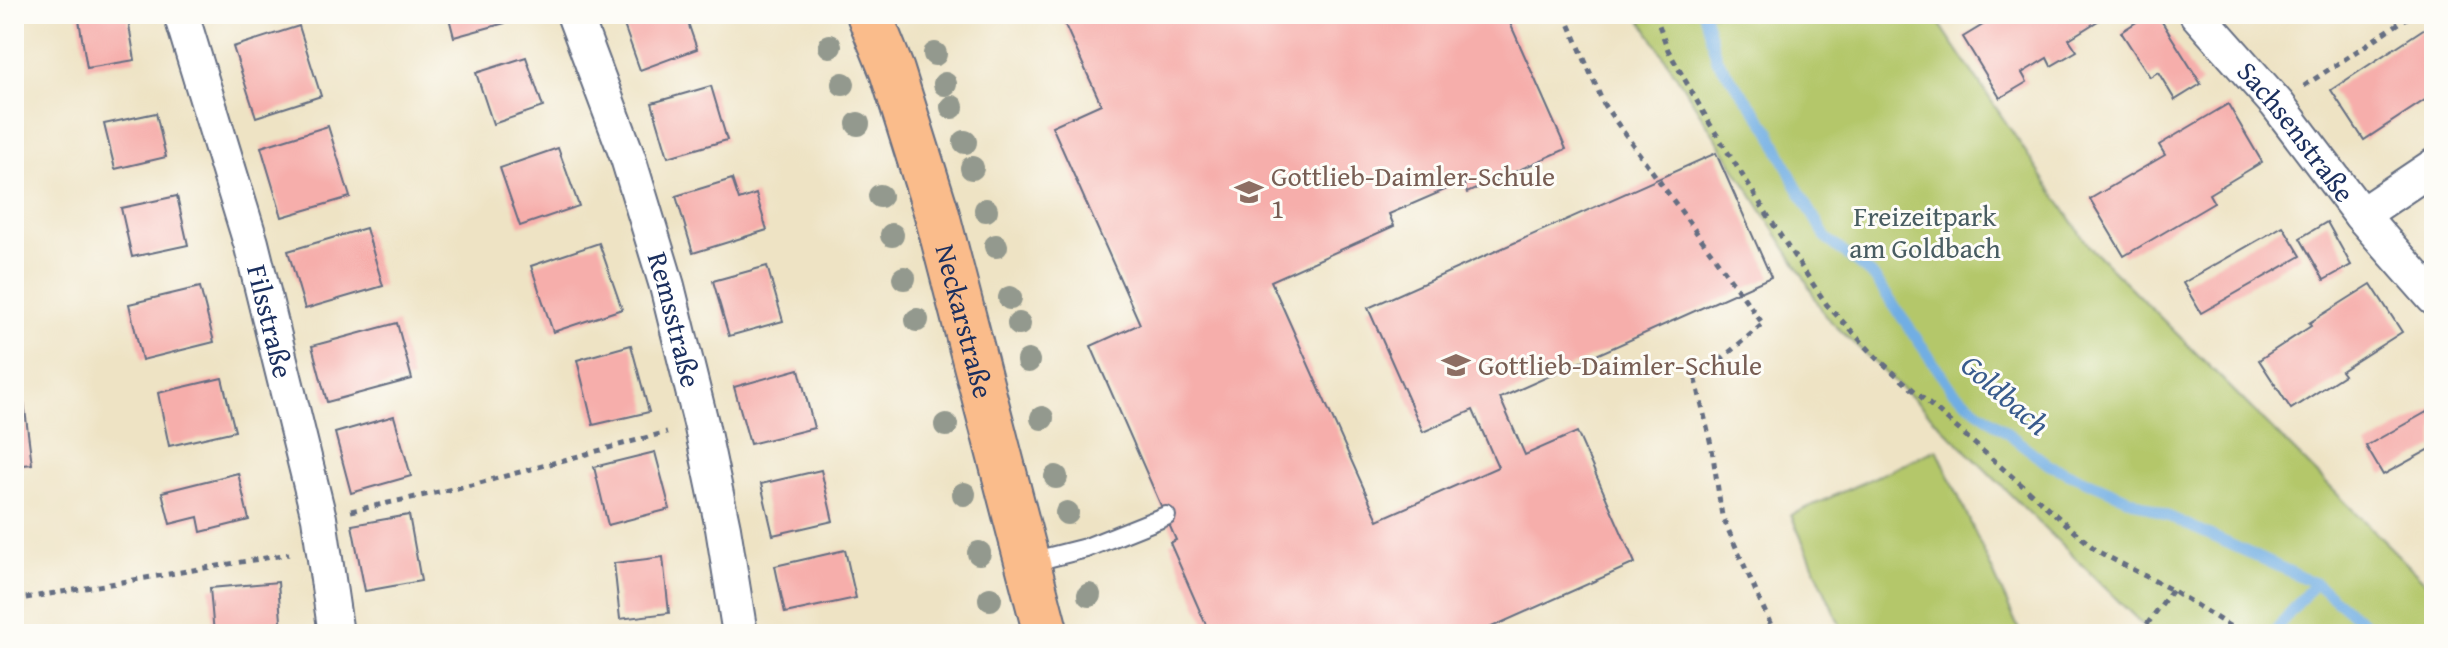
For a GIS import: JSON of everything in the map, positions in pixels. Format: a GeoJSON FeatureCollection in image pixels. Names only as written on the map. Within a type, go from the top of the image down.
{"type":"FeatureCollection","features":[{"type":"Feature","properties":{"kind":"main road","name":"Neckarstraße"},"geometry":{"type":"LineString","coordinates":[[869,14],[892,71],[936,211],[1046,634]]}},
{"type":"Feature","properties":{"kind":"street","name":"Filsstraße"},"geometry":{"type":"LineString","coordinates":[[181,14],[251,243],[322,534],[336,634]]}},
{"type":"Feature","properties":{"kind":"street","name":"Remsstraße"},"geometry":{"type":"LineString","coordinates":[[574,14],[628,158],[667,286],[701,423],[723,528],[740,634]]}},
{"type":"Feature","properties":{"kind":"street","name":"Sachsenstraße"},"geometry":{"type":"LineString","coordinates":[[2197,14],[2277,104],[2361,215],[2434,298]]}},
{"type":"Feature","properties":{"kind":"street","name":"Sachsenstraße"},"geometry":{"type":"LineString","coordinates":[[2361,215],[2434,166]]}},
{"type":"Feature","properties":{"kind":"lane"},"geometry":{"type":"LineString","coordinates":[[1027,563],[1086,548],[1166,516]]}},
{"type":"Feature","properties":{"kind":"path"},"geometry":{"type":"LineString","coordinates":[[1565,14],[1604,105],[1763,324],[1696,380],[1712,449],[1722,516],[1775,634]]}},
{"type":"Feature","properties":{"kind":"path"},"geometry":{"type":"LineString","coordinates":[[1655,14],[1668,50],[1710,124],[1827,305],[1878,359],[2097,551],[2172,590],[2242,634]]}},
{"type":"Feature","properties":{"kind":"path"},"geometry":{"type":"LineString","coordinates":[[2277,104],[2413,14]]}},
{"type":"Feature","properties":{"kind":"path"},"geometry":{"type":"LineString","coordinates":[[14,600],[322,534],[476,484],[701,423]]}},
{"type":"Feature","properties":{"kind":"path"},"geometry":{"type":"LineString","coordinates":[[2140,634],[2172,590]]}},
{"type":"Feature","properties":{"kind":"green space","name":"Freizeitpark am Goldbach"},"geometry":{"type":"Polygon","coordinates":[[[1637,14],[1933,14],[2089,246],[2434,591],[2434,634],[2152,634],[1825,316],[1801,272],[1637,14]]]}},
{"type":"Feature","properties":{"kind":"green space"},"geometry":{"type":"Polygon","coordinates":[[[1937,449],[2021,634],[1844,634],[1791,515],[1937,449]]]}},
{"type":"Feature","properties":{"kind":"building"},"geometry":{"type":"Polygon","coordinates":[[[78,14],[127,14],[135,60],[87,68],[78,14]]]}},
{"type":"Feature","properties":{"kind":"building"},"geometry":{"type":"Polygon","coordinates":[[[448,14],[503,14],[505,23],[454,37],[448,14]]]}},
{"type":"Feature","properties":{"kind":"building"},"geometry":{"type":"Polygon","coordinates":[[[620,14],[685,14],[697,49],[640,70],[620,14]]]}},
{"type":"Feature","properties":{"kind":"building","name":"Gottlieb-Daimler-Schule 1"},"geometry":{"type":"Polygon","coordinates":[[[1060,14],[1506,14],[1566,149],[1467,193],[1463,182],[1389,214],[1394,226],[1271,281],[1378,520],[1498,467],[1473,410],[1423,432],[1368,308],[1716,153],[1771,277],[1500,398],[1525,455],[1577,432],[1635,563],[1476,634],[1210,634],[1170,543],[1176,540],[1091,346],[1140,324],[1052,126],[1101,104],[1060,14]]]}},
{"type":"Feature","properties":{"kind":"building"},"geometry":{"type":"Polygon","coordinates":[[[2001,14],[2109,14],[2069,39],[2077,51],[2051,66],[2047,58],[2022,73],[2027,82],[2000,98],[1963,37],[2001,14]]]}},
{"type":"Feature","properties":{"kind":"building"},"geometry":{"type":"Polygon","coordinates":[[[2149,14],[2157,14],[2201,84],[2175,100],[2158,72],[2150,77],[2121,32],[2149,14]]]}},
{"type":"Feature","properties":{"kind":"building"},"geometry":{"type":"Polygon","coordinates":[[[2434,22],[2434,94],[2364,140],[2331,90],[2434,22]]]}},
{"type":"Feature","properties":{"kind":"building"},"geometry":{"type":"Polygon","coordinates":[[[299,26],[321,96],[256,117],[233,47],[299,26]]]}},
{"type":"Feature","properties":{"kind":"building"},"geometry":{"type":"Polygon","coordinates":[[[526,57],[543,107],[493,124],[476,73],[526,57]]]}},
{"type":"Feature","properties":{"kind":"building"},"geometry":{"type":"Polygon","coordinates":[[[711,86],[727,140],[668,157],[652,103],[711,86]]]}},
{"type":"Feature","properties":{"kind":"building"},"geometry":{"type":"Polygon","coordinates":[[[2228,104],[2262,162],[2209,194],[2214,203],[2124,256],[2090,199],[2165,155],[2159,145],[2228,104]]]}},
{"type":"Feature","properties":{"kind":"building"},"geometry":{"type":"Polygon","coordinates":[[[156,113],[166,157],[115,169],[104,124],[156,113]]]}},
{"type":"Feature","properties":{"kind":"building"},"geometry":{"type":"Polygon","coordinates":[[[328,126],[350,197],[282,217],[261,147],[328,126]]]}},
{"type":"Feature","properties":{"kind":"building"},"geometry":{"type":"Polygon","coordinates":[[[558,148],[579,206],[520,226],[500,168],[558,148]]]}},
{"type":"Feature","properties":{"kind":"building"},"geometry":{"type":"Polygon","coordinates":[[[732,179],[739,200],[756,194],[767,230],[693,253],[676,196],[732,179]]]}},
{"type":"Feature","properties":{"kind":"building"},"geometry":{"type":"Polygon","coordinates":[[[177,196],[188,245],[132,257],[121,208],[177,196]]]}},
{"type":"Feature","properties":{"kind":"building"},"geometry":{"type":"Polygon","coordinates":[[[2327,222],[2351,265],[2324,280],[2300,238],[2327,222]]]}},
{"type":"Feature","properties":{"kind":"building"},"geometry":{"type":"Polygon","coordinates":[[[2283,226],[2301,256],[2201,313],[2183,283],[2283,226]]]}},
{"type":"Feature","properties":{"kind":"building"},"geometry":{"type":"Polygon","coordinates":[[[366,228],[383,286],[305,309],[288,251],[366,228]]]}},
{"type":"Feature","properties":{"kind":"building"},"geometry":{"type":"Polygon","coordinates":[[[599,243],[622,309],[553,332],[531,266],[599,243]]]}},
{"type":"Feature","properties":{"kind":"building"},"geometry":{"type":"Polygon","coordinates":[[[767,266],[783,321],[729,336],[713,281],[767,266]]]}},
{"type":"Feature","properties":{"kind":"building"},"geometry":{"type":"Polygon","coordinates":[[[2371,284],[2402,332],[2341,371],[2344,375],[2291,409],[2259,360],[2311,326],[2309,323],[2371,284]]]}},
{"type":"Feature","properties":{"kind":"building"},"geometry":{"type":"Polygon","coordinates":[[[200,287],[214,342],[142,360],[129,304],[200,287]]]}},
{"type":"Feature","properties":{"kind":"building"},"geometry":{"type":"Polygon","coordinates":[[[397,323],[412,379],[327,402],[312,346],[397,323]]]}},
{"type":"Feature","properties":{"kind":"building"},"geometry":{"type":"Polygon","coordinates":[[[631,345],[649,412],[593,425],[577,360],[631,345]]]}},
{"type":"Feature","properties":{"kind":"building"},"geometry":{"type":"Polygon","coordinates":[[[799,369],[814,428],[750,444],[734,387],[799,369]]]}},
{"type":"Feature","properties":{"kind":"building"},"geometry":{"type":"Polygon","coordinates":[[[222,378],[235,431],[169,446],[158,393],[222,378]]]}},
{"type":"Feature","properties":{"kind":"building"},"geometry":{"type":"Polygon","coordinates":[[[24,402],[32,464],[14,466],[14,403],[24,402]]]}},
{"type":"Feature","properties":{"kind":"building"},"geometry":{"type":"Polygon","coordinates":[[[2432,409],[2434,447],[2383,475],[2366,446],[2432,409]]]}},
{"type":"Feature","properties":{"kind":"building"},"geometry":{"type":"Polygon","coordinates":[[[394,416],[411,476],[351,493],[335,433],[394,416]]]}},
{"type":"Feature","properties":{"kind":"building"},"geometry":{"type":"Polygon","coordinates":[[[655,452],[670,509],[608,525],[594,467],[655,452]]]}},
{"type":"Feature","properties":{"kind":"building"},"geometry":{"type":"Polygon","coordinates":[[[821,470],[833,521],[773,535],[761,484],[821,470]]]}},
{"type":"Feature","properties":{"kind":"building"},"geometry":{"type":"Polygon","coordinates":[[[238,473],[249,520],[201,532],[198,517],[170,524],[162,492],[238,473]]]}},
{"type":"Feature","properties":{"kind":"building"},"geometry":{"type":"Polygon","coordinates":[[[409,515],[421,581],[365,591],[352,525],[409,515]]]}},
{"type":"Feature","properties":{"kind":"building"},"geometry":{"type":"Polygon","coordinates":[[[845,550],[856,598],[785,613],[775,566],[845,550]]]}},
{"type":"Feature","properties":{"kind":"building"},"geometry":{"type":"Polygon","coordinates":[[[663,557],[669,613],[620,619],[614,563],[663,557]]]}},
{"type":"Feature","properties":{"kind":"building"},"geometry":{"type":"Polygon","coordinates":[[[278,582],[282,634],[214,634],[210,588],[278,582]]]}},
{"type":"Feature","properties":{"kind":"waterway","name":"Goldbach"},"geometry":{"type":"LineString","coordinates":[[1704,14],[1717,60],[1769,129],[1795,184],[1826,238],[1874,277],[1953,391],[2049,465],[2315,583],[2377,634]]}},
{"type":"Feature","properties":{"kind":"waterway"},"geometry":{"type":"LineString","coordinates":[[2272,634],[2315,583]]}},
{"type":"Feature","properties":{"kind":"place","name":"Gottlieb-Daimler-Schule 1"},"geometry":{"type":"Point","coordinates":[1249,192]}},
{"type":"Feature","properties":{"kind":"place","name":"Gottlieb-Daimler-Schule"},"geometry":{"type":"Point","coordinates":[1456,365]}}]}
